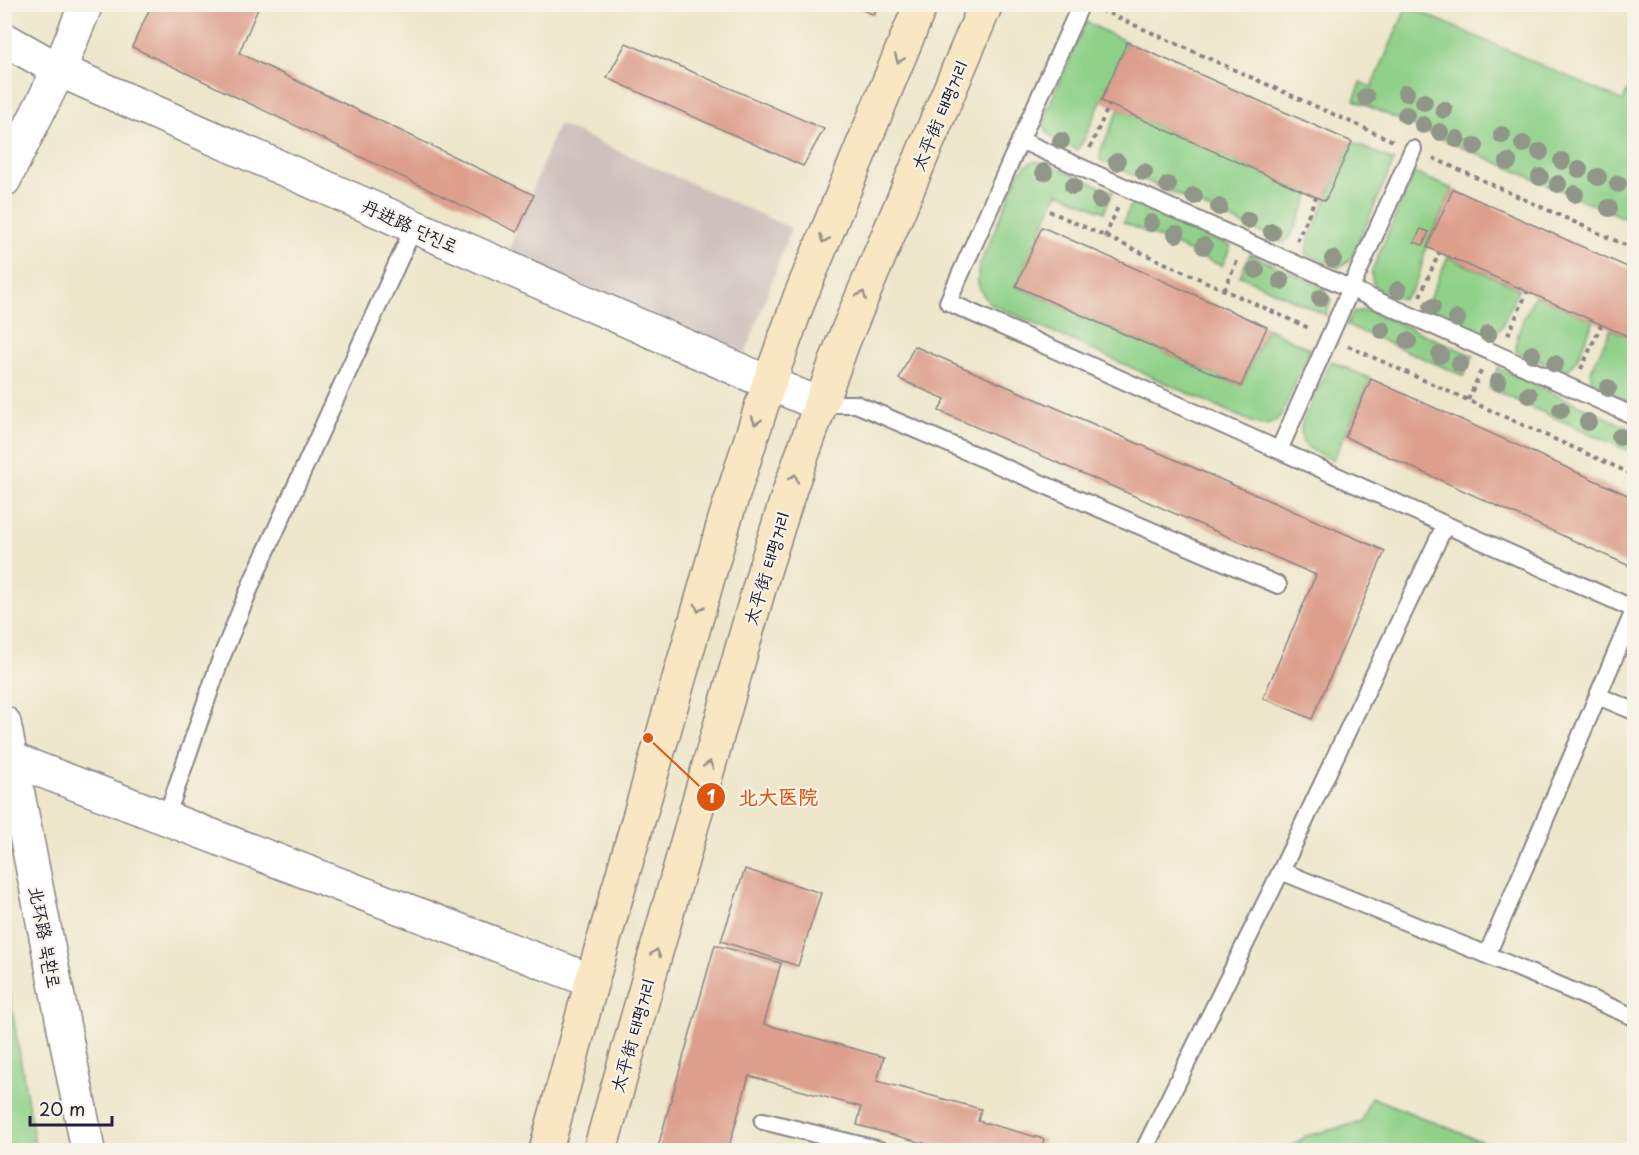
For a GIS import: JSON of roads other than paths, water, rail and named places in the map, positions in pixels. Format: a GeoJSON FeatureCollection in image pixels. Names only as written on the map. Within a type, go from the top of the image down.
{"type":"FeatureCollection","features":[{"type":"Feature","properties":{"kind":"main road"},"geometry":{"type":"LineString","coordinates":[[546,1150],[592,981],[725,519],[769,383],[805,287],[921,4]]}},
{"type":"Feature","properties":{"kind":"main road","name":"太平街 태평거리"},"geometry":{"type":"LineString","coordinates":[[600,1150],[780,517],[843,342],[986,4]]}},
{"type":"Feature","properties":{"kind":"street"},"geometry":{"type":"LineString","coordinates":[[4,180],[59,70],[86,4]]}},
{"type":"Feature","properties":{"kind":"street","name":"丹进路 단진로"},"geometry":{"type":"LineString","coordinates":[[4,39],[59,70],[819,404]]}},
{"type":"Feature","properties":{"kind":"street","name":"北环路 북환로"},"geometry":{"type":"LineString","coordinates":[[4,723],[88,1150]]}},
{"type":"Feature","properties":{"kind":"street"},"geometry":{"type":"LineString","coordinates":[[12,759],[592,981]]}},
{"type":"Feature","properties":{"kind":"lane"},"geometry":{"type":"LineString","coordinates":[[1081,4],[948,302],[1635,610],[1487,955]]}},
{"type":"Feature","properties":{"kind":"lane"},"geometry":{"type":"LineString","coordinates":[[1020,140],[1635,416]]}},
{"type":"Feature","properties":{"kind":"lane"},"geometry":{"type":"LineString","coordinates":[[1279,450],[1413,149]]}},
{"type":"Feature","properties":{"kind":"lane"},"geometry":{"type":"LineString","coordinates":[[166,818],[232,630],[414,227]]}},
{"type":"Feature","properties":{"kind":"lane"},"geometry":{"type":"LineString","coordinates":[[819,404],[856,404],[1278,585]]}},
{"type":"Feature","properties":{"kind":"lane"},"geometry":{"type":"LineString","coordinates":[[1144,1150],[1281,871],[1445,525]]}},
{"type":"Feature","properties":{"kind":"lane"},"geometry":{"type":"LineString","coordinates":[[1598,696],[1635,711]]}},
{"type":"Feature","properties":{"kind":"lane"},"geometry":{"type":"LineString","coordinates":[[1281,871],[1635,1017]]}},
{"type":"Feature","properties":{"kind":"lane"},"geometry":{"type":"LineString","coordinates":[[763,1121],[880,1150]]}},
{"type":"Feature","properties":{"kind":"place","name":"北大医院"},"geometry":{"type":"Point","coordinates":[648,738]}}]}
